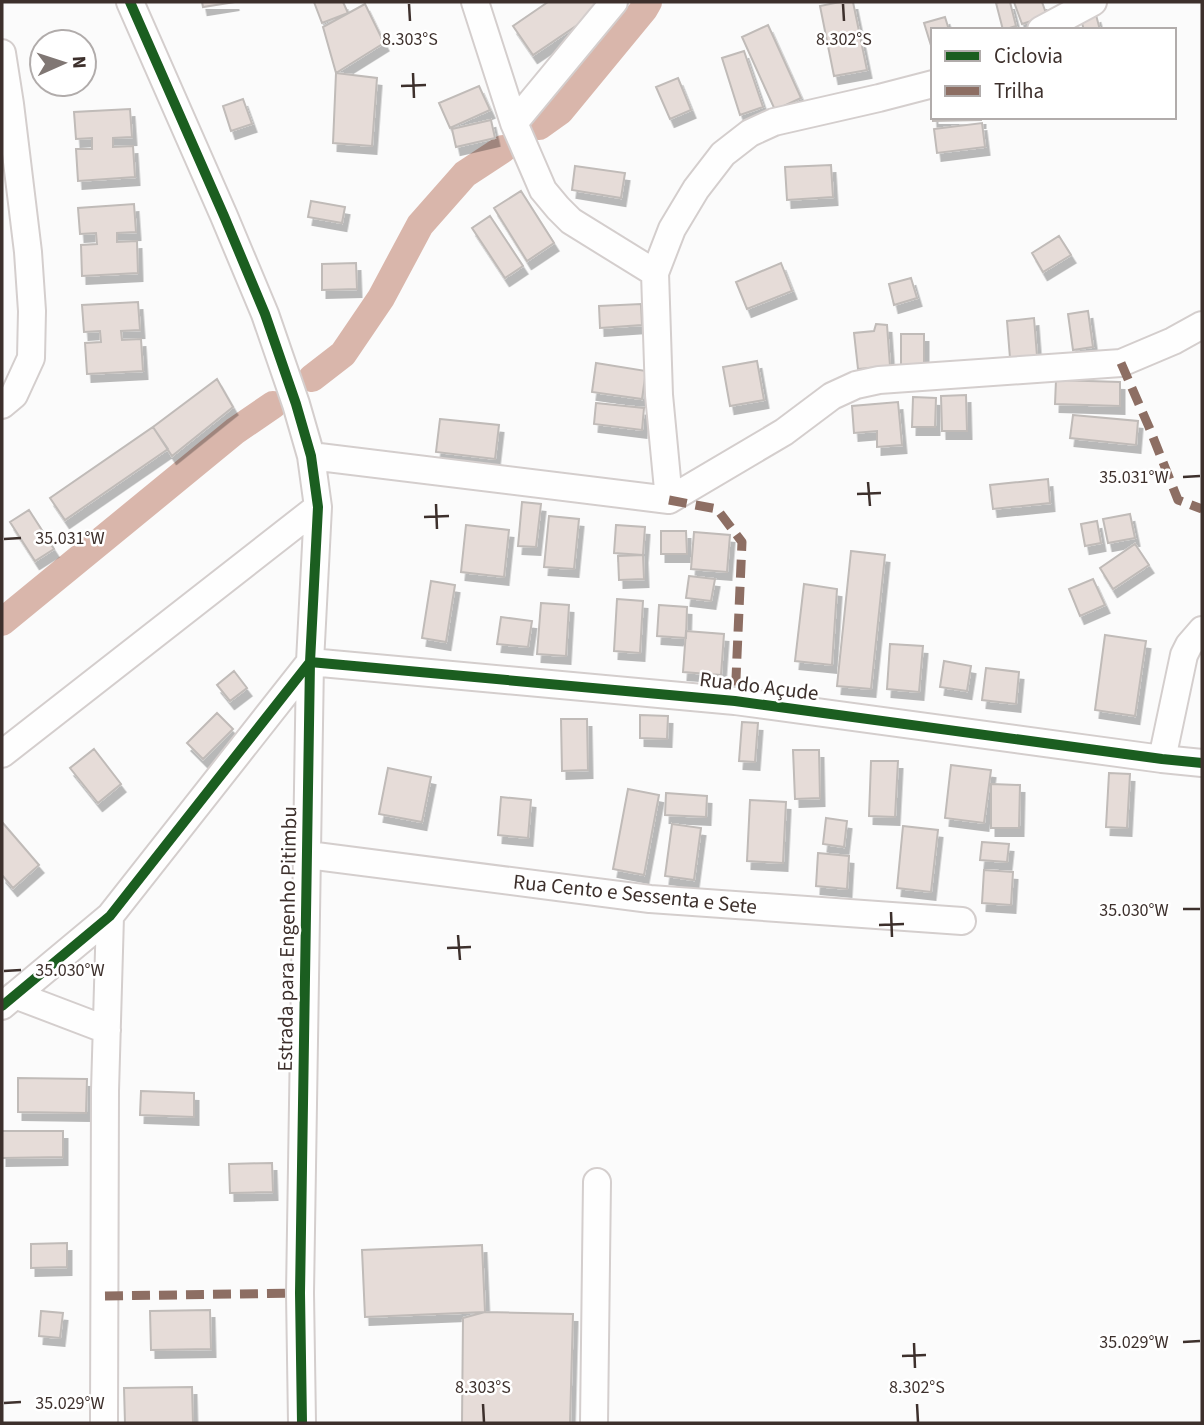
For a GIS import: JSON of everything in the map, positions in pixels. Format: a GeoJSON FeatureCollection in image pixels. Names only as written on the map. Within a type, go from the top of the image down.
{"type":"FeatureCollection","features":[{"type":"Feature","properties":{"kind":"street","name":"Estrada para Engenho Pitimbu"},"geometry":{"type":"LineString","coordinates":[[130,2],[225,216],[265,314],[311,456],[318,507],[310,662],[300,1293],[302,1423]]}},
{"type":"Feature","properties":{"kind":"street"},"geometry":{"type":"LineString","coordinates":[[475,2],[514,122],[543,190],[571,221],[655,273]]}},
{"type":"Feature","properties":{"kind":"street"},"geometry":{"type":"LineString","coordinates":[[514,122],[614,2]]}},
{"type":"Feature","properties":{"kind":"street"},"geometry":{"type":"LineString","coordinates":[[1045,28],[1093,2]]}},
{"type":"Feature","properties":{"kind":"street"},"geometry":{"type":"LineString","coordinates":[[2,53],[25,225],[32,311],[31,358],[14,395],[2,405]]}},
{"type":"Feature","properties":{"kind":"street"},"geometry":{"type":"LineString","coordinates":[[669,500],[659,395],[655,273],[672,229],[696,189],[723,154],[750,133],[774,122],[931,84]]}},
{"type":"Feature","properties":{"kind":"street"},"geometry":{"type":"LineString","coordinates":[[311,456],[669,500],[784,432],[832,396],[856,386],[879,380],[1121,363],[1173,341],[1202,325]]}},
{"type":"Feature","properties":{"kind":"street"},"geometry":{"type":"LineString","coordinates":[[2,754],[318,507]]}},
{"type":"Feature","properties":{"kind":"street"},"geometry":{"type":"LineString","coordinates":[[1162,759],[1184,655],[1202,630]]}},
{"type":"Feature","properties":{"kind":"street"},"geometry":{"type":"LineString","coordinates":[[8,1001],[110,916],[310,662]]}},
{"type":"Feature","properties":{"kind":"street","name":"Rua do Açude"},"geometry":{"type":"LineString","coordinates":[[310,662],[735,701],[1202,763]]}},
{"type":"Feature","properties":{"kind":"street","name":"Rua Cento e Sessenta e Sete"},"geometry":{"type":"LineString","coordinates":[[308,855],[650,899],[962,921]]}},
{"type":"Feature","properties":{"kind":"street"},"geometry":{"type":"LineString","coordinates":[[104,1423],[104,1091],[110,916]]}},
{"type":"Feature","properties":{"kind":"street"},"geometry":{"type":"LineString","coordinates":[[8,1001],[107,1030]]}},
{"type":"Feature","properties":{"kind":"street"},"geometry":{"type":"LineString","coordinates":[[594,1423],[597,1182]]}},
{"type":"Feature","properties":{"kind":"building"},"geometry":{"type":"Polygon","coordinates":[[[202,2],[235,2],[203,7],[202,2]]]}},
{"type":"Feature","properties":{"kind":"building"},"geometry":{"type":"Polygon","coordinates":[[[314,2],[343,2],[348,13],[322,23],[314,2]]]}},
{"type":"Feature","properties":{"kind":"building"},"geometry":{"type":"Polygon","coordinates":[[[548,2],[596,2],[601,9],[533,55],[513,26],[548,2]]]}},
{"type":"Feature","properties":{"kind":"building"},"geometry":{"type":"Polygon","coordinates":[[[853,2],[867,70],[834,76],[820,6],[853,2]]]}},
{"type":"Feature","properties":{"kind":"building"},"geometry":{"type":"Polygon","coordinates":[[[1010,2],[1016,26],[1002,28],[996,3],[1010,2]]]}},
{"type":"Feature","properties":{"kind":"building"},"geometry":{"type":"Polygon","coordinates":[[[1014,2],[1042,2],[1047,16],[1022,24],[1014,2]]]}},
{"type":"Feature","properties":{"kind":"building"},"geometry":{"type":"Polygon","coordinates":[[[365,4],[384,43],[336,73],[323,27],[365,4]]]}},
{"type":"Feature","properties":{"kind":"building"},"geometry":{"type":"Polygon","coordinates":[[[1096,15],[1099,28],[1083,28],[1081,20],[1096,15]]]}},
{"type":"Feature","properties":{"kind":"building"},"geometry":{"type":"Polygon","coordinates":[[[945,17],[948,28],[931,28],[931,46],[924,23],[945,17]]]}},
{"type":"Feature","properties":{"kind":"building"},"geometry":{"type":"Polygon","coordinates":[[[768,25],[801,98],[775,110],[742,37],[768,25]]]}},
{"type":"Feature","properties":{"kind":"building"},"geometry":{"type":"Polygon","coordinates":[[[744,51],[763,107],[740,115],[722,58],[744,51]]]}},
{"type":"Feature","properties":{"kind":"building"},"geometry":{"type":"Polygon","coordinates":[[[336,73],[377,78],[372,146],[333,143],[336,73]]]}},
{"type":"Feature","properties":{"kind":"building"},"geometry":{"type":"Polygon","coordinates":[[[678,78],[691,110],[670,119],[656,87],[678,78]]]}},
{"type":"Feature","properties":{"kind":"building"},"geometry":{"type":"Polygon","coordinates":[[[479,86],[490,110],[450,128],[439,103],[479,86]]]}},
{"type":"Feature","properties":{"kind":"building"},"geometry":{"type":"Polygon","coordinates":[[[243,99],[252,124],[231,131],[223,106],[243,99]]]}},
{"type":"Feature","properties":{"kind":"building"},"geometry":{"type":"Polygon","coordinates":[[[130,109],[132,137],[113,138],[113,147],[133,146],[135,177],[78,181],[76,149],[92,149],[92,138],[76,139],[74,112],[130,109]]]}},
{"type":"Feature","properties":{"kind":"building"},"geometry":{"type":"Polygon","coordinates":[[[933,119],[981,119],[981,120],[933,119]]]}},
{"type":"Feature","properties":{"kind":"building"},"geometry":{"type":"Polygon","coordinates":[[[491,120],[495,138],[456,147],[452,129],[491,120]]]}},
{"type":"Feature","properties":{"kind":"building"},"geometry":{"type":"Polygon","coordinates":[[[982,123],[985,147],[937,153],[934,129],[982,123]]]}},
{"type":"Feature","properties":{"kind":"building"},"geometry":{"type":"Polygon","coordinates":[[[831,165],[833,197],[787,200],[785,167],[831,165]]]}},
{"type":"Feature","properties":{"kind":"building"},"geometry":{"type":"Polygon","coordinates":[[[575,166],[625,173],[621,198],[572,190],[575,166]]]}},
{"type":"Feature","properties":{"kind":"building"},"geometry":{"type":"Polygon","coordinates":[[[521,191],[554,243],[527,261],[494,208],[521,191]]]}},
{"type":"Feature","properties":{"kind":"building"},"geometry":{"type":"Polygon","coordinates":[[[311,201],[345,207],[342,223],[308,217],[311,201]]]}},
{"type":"Feature","properties":{"kind":"building"},"geometry":{"type":"Polygon","coordinates":[[[134,204],[136,232],[117,233],[117,242],[137,241],[138,273],[82,276],[81,245],[97,244],[96,233],[80,234],[78,208],[134,204]]]}},
{"type":"Feature","properties":{"kind":"building"},"geometry":{"type":"Polygon","coordinates":[[[490,216],[523,266],[505,278],[472,228],[490,216]]]}},
{"type":"Feature","properties":{"kind":"building"},"geometry":{"type":"Polygon","coordinates":[[[1059,236],[1071,255],[1043,272],[1032,253],[1059,236]]]}},
{"type":"Feature","properties":{"kind":"building"},"geometry":{"type":"Polygon","coordinates":[[[356,263],[357,289],[322,290],[322,264],[356,263]]]}},
{"type":"Feature","properties":{"kind":"building"},"geometry":{"type":"Polygon","coordinates":[[[781,263],[792,291],[747,309],[736,282],[781,263]]]}},
{"type":"Feature","properties":{"kind":"building"},"geometry":{"type":"Polygon","coordinates":[[[911,278],[917,298],[894,305],[889,284],[911,278]]]}},
{"type":"Feature","properties":{"kind":"building"},"geometry":{"type":"Polygon","coordinates":[[[138,302],[140,330],[121,331],[122,340],[141,339],[143,371],[87,374],[85,343],[101,342],[100,331],[84,332],[82,305],[138,302]]]}},
{"type":"Feature","properties":{"kind":"building"},"geometry":{"type":"Polygon","coordinates":[[[641,304],[642,325],[600,328],[599,306],[641,304]]]}},
{"type":"Feature","properties":{"kind":"building"},"geometry":{"type":"Polygon","coordinates":[[[1088,311],[1093,347],[1073,350],[1068,314],[1088,311]]]}},
{"type":"Feature","properties":{"kind":"building"},"geometry":{"type":"Polygon","coordinates":[[[1034,318],[1037,356],[1010,358],[1007,321],[1034,318]]]}},
{"type":"Feature","properties":{"kind":"building"},"geometry":{"type":"Polygon","coordinates":[[[876,324],[887,325],[890,366],[858,369],[854,333],[874,331],[876,324]]]}},
{"type":"Feature","properties":{"kind":"building"},"geometry":{"type":"Polygon","coordinates":[[[901,334],[924,334],[924,370],[901,370],[901,334]]]}},
{"type":"Feature","properties":{"kind":"building"},"geometry":{"type":"Polygon","coordinates":[[[757,361],[764,400],[730,406],[723,367],[757,361]]]}},
{"type":"Feature","properties":{"kind":"building"},"geometry":{"type":"Polygon","coordinates":[[[596,363],[646,371],[642,399],[592,392],[596,363]]]}},
{"type":"Feature","properties":{"kind":"building"},"geometry":{"type":"Polygon","coordinates":[[[217,379],[233,407],[172,456],[153,427],[217,379]]]}},
{"type":"Feature","properties":{"kind":"building"},"geometry":{"type":"Polygon","coordinates":[[[1056,380],[1120,382],[1120,406],[1055,404],[1056,380]]]}},
{"type":"Feature","properties":{"kind":"building"},"geometry":{"type":"Polygon","coordinates":[[[966,395],[967,431],[942,431],[941,396],[966,395]]]}},
{"type":"Feature","properties":{"kind":"building"},"geometry":{"type":"Polygon","coordinates":[[[913,397],[936,398],[935,427],[912,427],[913,397]]]}},
{"type":"Feature","properties":{"kind":"building"},"geometry":{"type":"Polygon","coordinates":[[[898,402],[902,445],[877,447],[877,431],[854,433],[852,406],[898,402]]]}},
{"type":"Feature","properties":{"kind":"building"},"geometry":{"type":"Polygon","coordinates":[[[596,403],[644,408],[642,430],[594,424],[596,403]]]}},
{"type":"Feature","properties":{"kind":"building"},"geometry":{"type":"Polygon","coordinates":[[[1073,415],[1138,421],[1136,445],[1070,438],[1073,415]]]}},
{"type":"Feature","properties":{"kind":"building"},"geometry":{"type":"Polygon","coordinates":[[[440,419],[499,425],[495,459],[436,452],[440,419]]]}},
{"type":"Feature","properties":{"kind":"building"},"geometry":{"type":"Polygon","coordinates":[[[153,427],[168,449],[65,520],[50,498],[153,427]]]}},
{"type":"Feature","properties":{"kind":"building"},"geometry":{"type":"Polygon","coordinates":[[[1048,479],[1050,503],[993,509],[990,485],[1048,479]]]}},
{"type":"Feature","properties":{"kind":"building"},"geometry":{"type":"Polygon","coordinates":[[[522,502],[541,504],[536,547],[518,546],[522,502]]]}},
{"type":"Feature","properties":{"kind":"building"},"geometry":{"type":"Polygon","coordinates":[[[29,510],[54,549],[35,561],[10,522],[29,510]]]}},
{"type":"Feature","properties":{"kind":"building"},"geometry":{"type":"Polygon","coordinates":[[[1130,514],[1135,538],[1108,543],[1103,519],[1130,514]]]}},
{"type":"Feature","properties":{"kind":"building"},"geometry":{"type":"Polygon","coordinates":[[[549,516],[579,519],[574,569],[544,567],[549,516]]]}},
{"type":"Feature","properties":{"kind":"building"},"geometry":{"type":"Polygon","coordinates":[[[1097,521],[1101,543],[1085,546],[1081,524],[1097,521]]]}},
{"type":"Feature","properties":{"kind":"building"},"geometry":{"type":"Polygon","coordinates":[[[466,525],[509,530],[504,577],[461,572],[466,525]]]}},
{"type":"Feature","properties":{"kind":"building"},"geometry":{"type":"Polygon","coordinates":[[[616,525],[645,527],[643,555],[614,553],[616,525]]]}},
{"type":"Feature","properties":{"kind":"building"},"geometry":{"type":"Polygon","coordinates":[[[661,531],[686,531],[687,554],[661,554],[661,531]]]}},
{"type":"Feature","properties":{"kind":"building"},"geometry":{"type":"Polygon","coordinates":[[[694,532],[730,535],[727,572],[691,569],[694,532]]]}},
{"type":"Feature","properties":{"kind":"building"},"geometry":{"type":"Polygon","coordinates":[[[1135,544],[1149,565],[1113,589],[1100,568],[1135,544]]]}},
{"type":"Feature","properties":{"kind":"building"},"geometry":{"type":"Polygon","coordinates":[[[851,551],[885,555],[871,689],[837,686],[851,551]]]}},
{"type":"Feature","properties":{"kind":"building"},"geometry":{"type":"Polygon","coordinates":[[[643,555],[644,579],[619,580],[618,556],[643,555]]]}},
{"type":"Feature","properties":{"kind":"building"},"geometry":{"type":"Polygon","coordinates":[[[689,576],[715,579],[711,601],[686,598],[689,576]]]}},
{"type":"Feature","properties":{"kind":"building"},"geometry":{"type":"Polygon","coordinates":[[[1093,579],[1105,605],[1080,616],[1069,589],[1093,579]]]}},
{"type":"Feature","properties":{"kind":"building"},"geometry":{"type":"Polygon","coordinates":[[[431,581],[455,585],[446,642],[422,638],[431,581]]]}},
{"type":"Feature","properties":{"kind":"building"},"geometry":{"type":"Polygon","coordinates":[[[804,584],[837,589],[832,665],[795,661],[804,584]]]}},
{"type":"Feature","properties":{"kind":"building"},"geometry":{"type":"Polygon","coordinates":[[[617,599],[643,601],[640,653],[614,651],[617,599]]]}},
{"type":"Feature","properties":{"kind":"building"},"geometry":{"type":"Polygon","coordinates":[[[541,603],[569,605],[566,656],[537,654],[541,603]]]}},
{"type":"Feature","properties":{"kind":"building"},"geometry":{"type":"Polygon","coordinates":[[[659,605],[687,607],[686,638],[657,636],[659,605]]]}},
{"type":"Feature","properties":{"kind":"building"},"geometry":{"type":"Polygon","coordinates":[[[501,617],[532,621],[528,647],[497,644],[501,617]]]}},
{"type":"Feature","properties":{"kind":"building"},"geometry":{"type":"Polygon","coordinates":[[[686,631],[724,634],[721,675],[683,672],[686,631]]]}},
{"type":"Feature","properties":{"kind":"building"},"geometry":{"type":"Polygon","coordinates":[[[1105,635],[1146,641],[1135,716],[1095,710],[1105,635]]]}},
{"type":"Feature","properties":{"kind":"building"},"geometry":{"type":"Polygon","coordinates":[[[890,644],[923,646],[919,692],[887,689],[890,644]]]}},
{"type":"Feature","properties":{"kind":"building"},"geometry":{"type":"Polygon","coordinates":[[[944,661],[971,666],[967,691],[940,687],[944,661]]]}},
{"type":"Feature","properties":{"kind":"building"},"geometry":{"type":"Polygon","coordinates":[[[986,668],[1019,672],[1016,704],[982,700],[986,668]]]}},
{"type":"Feature","properties":{"kind":"building"},"geometry":{"type":"Polygon","coordinates":[[[234,671],[247,688],[230,701],[217,685],[234,671]]]}},
{"type":"Feature","properties":{"kind":"building"},"geometry":{"type":"Polygon","coordinates":[[[217,713],[233,729],[203,759],[187,743],[217,713]]]}},
{"type":"Feature","properties":{"kind":"building"},"geometry":{"type":"Polygon","coordinates":[[[640,715],[668,716],[667,739],[640,738],[640,715]]]}},
{"type":"Feature","properties":{"kind":"building"},"geometry":{"type":"Polygon","coordinates":[[[561,719],[587,719],[588,770],[562,771],[561,719]]]}},
{"type":"Feature","properties":{"kind":"building"},"geometry":{"type":"Polygon","coordinates":[[[742,722],[758,723],[755,762],[739,761],[742,722]]]}},
{"type":"Feature","properties":{"kind":"building"},"geometry":{"type":"Polygon","coordinates":[[[94,749],[121,784],[98,803],[70,768],[94,749]]]}},
{"type":"Feature","properties":{"kind":"building"},"geometry":{"type":"Polygon","coordinates":[[[793,750],[819,750],[820,798],[795,799],[793,750]]]}},
{"type":"Feature","properties":{"kind":"building"},"geometry":{"type":"Polygon","coordinates":[[[871,761],[898,761],[895,817],[869,816],[871,761]]]}},
{"type":"Feature","properties":{"kind":"building"},"geometry":{"type":"Polygon","coordinates":[[[951,765],[991,770],[984,823],[945,818],[951,765]]]}},
{"type":"Feature","properties":{"kind":"building"},"geometry":{"type":"Polygon","coordinates":[[[388,768],[431,777],[422,822],[379,814],[388,768]]]}},
{"type":"Feature","properties":{"kind":"building"},"geometry":{"type":"Polygon","coordinates":[[[1109,773],[1130,774],[1127,828],[1106,827],[1109,773]]]}},
{"type":"Feature","properties":{"kind":"building"},"geometry":{"type":"Polygon","coordinates":[[[991,784],[1020,785],[1019,828],[991,828],[991,784]]]}},
{"type":"Feature","properties":{"kind":"building"},"geometry":{"type":"Polygon","coordinates":[[[628,789],[659,795],[644,875],[613,869],[628,789]]]}},
{"type":"Feature","properties":{"kind":"building"},"geometry":{"type":"Polygon","coordinates":[[[666,793],[707,796],[706,817],[665,815],[666,793]]]}},
{"type":"Feature","properties":{"kind":"building"},"geometry":{"type":"Polygon","coordinates":[[[501,797],[531,800],[528,838],[498,835],[501,797]]]}},
{"type":"Feature","properties":{"kind":"building"},"geometry":{"type":"Polygon","coordinates":[[[750,800],[786,802],[783,863],[747,861],[750,800]]]}},
{"type":"Feature","properties":{"kind":"building"},"geometry":{"type":"Polygon","coordinates":[[[826,818],[847,821],[844,847],[823,844],[826,818]]]}},
{"type":"Feature","properties":{"kind":"building"},"geometry":{"type":"Polygon","coordinates":[[[2,822],[39,865],[13,888],[2,875],[2,822]]]}},
{"type":"Feature","properties":{"kind":"building"},"geometry":{"type":"Polygon","coordinates":[[[672,824],[701,828],[694,880],[665,876],[672,824]]]}},
{"type":"Feature","properties":{"kind":"building"},"geometry":{"type":"Polygon","coordinates":[[[903,826],[938,830],[931,892],[897,888],[903,826]]]}},
{"type":"Feature","properties":{"kind":"building"},"geometry":{"type":"Polygon","coordinates":[[[982,842],[1009,844],[1007,862],[980,860],[982,842]]]}},
{"type":"Feature","properties":{"kind":"building"},"geometry":{"type":"Polygon","coordinates":[[[818,853],[849,856],[847,889],[816,886],[818,853]]]}},
{"type":"Feature","properties":{"kind":"building"},"geometry":{"type":"Polygon","coordinates":[[[984,870],[1013,872],[1011,905],[982,903],[984,870]]]}},
{"type":"Feature","properties":{"kind":"building"},"geometry":{"type":"Polygon","coordinates":[[[18,1078],[87,1079],[86,1113],[18,1112],[18,1078]]]}},
{"type":"Feature","properties":{"kind":"building"},"geometry":{"type":"Polygon","coordinates":[[[141,1091],[194,1093],[194,1117],[140,1115],[141,1091]]]}},
{"type":"Feature","properties":{"kind":"building"},"geometry":{"type":"Polygon","coordinates":[[[2,1131],[63,1131],[63,1157],[2,1158],[2,1131]]]}},
{"type":"Feature","properties":{"kind":"building"},"geometry":{"type":"Polygon","coordinates":[[[272,1163],[273,1192],[230,1193],[229,1164],[272,1163]]]}},
{"type":"Feature","properties":{"kind":"building"},"geometry":{"type":"Polygon","coordinates":[[[67,1243],[67,1267],[31,1268],[31,1244],[67,1243]]]}},
{"type":"Feature","properties":{"kind":"building"},"geometry":{"type":"Polygon","coordinates":[[[482,1245],[485,1312],[365,1317],[362,1250],[482,1245]]]}},
{"type":"Feature","properties":{"kind":"building"},"geometry":{"type":"Polygon","coordinates":[[[210,1310],[211,1349],[151,1350],[150,1311],[210,1310]]]}},
{"type":"Feature","properties":{"kind":"building"},"geometry":{"type":"Polygon","coordinates":[[[41,1311],[63,1313],[60,1338],[39,1336],[41,1311]]]}},
{"type":"Feature","properties":{"kind":"building"},"geometry":{"type":"Polygon","coordinates":[[[485,1312],[573,1314],[570,1423],[462,1423],[463,1318],[485,1312]]]}},
{"type":"Feature","properties":{"kind":"building"},"geometry":{"type":"Polygon","coordinates":[[[192,1387],[193,1423],[125,1423],[124,1388],[192,1387]]]}},
{"type":"Feature","properties":{"kind":"waterway"},"geometry":{"type":"LineString","coordinates":[[539,126],[560,111],[648,2]]}},
{"type":"Feature","properties":{"kind":"waterway"},"geometry":{"type":"LineString","coordinates":[[312,378],[343,354],[381,298],[420,225],[465,174],[503,149]]}},
{"type":"Feature","properties":{"kind":"waterway"},"geometry":{"type":"LineString","coordinates":[[2,622],[235,431],[273,405]]}},
{"type":"Feature","properties":{"kind":"marked path"},"geometry":{"type":"LineString","coordinates":[[1121,363],[1178,500],[1202,509]]}},
{"type":"Feature","properties":{"kind":"marked path"},"geometry":{"type":"LineString","coordinates":[[669,500],[717,509],[742,542],[735,701]]}},
{"type":"Feature","properties":{"kind":"marked path"},"geometry":{"type":"LineString","coordinates":[[105,1296],[300,1293]]}},
{"type":"Feature","properties":{"kind":"cycle path"},"geometry":{"type":"LineString","coordinates":[[130,2],[265,314],[311,456],[318,507],[310,662],[300,1293],[302,1423]]}},
{"type":"Feature","properties":{"kind":"cycle path"},"geometry":{"type":"LineString","coordinates":[[2,1006],[110,916],[310,662],[735,701],[1202,763]]}}]}
